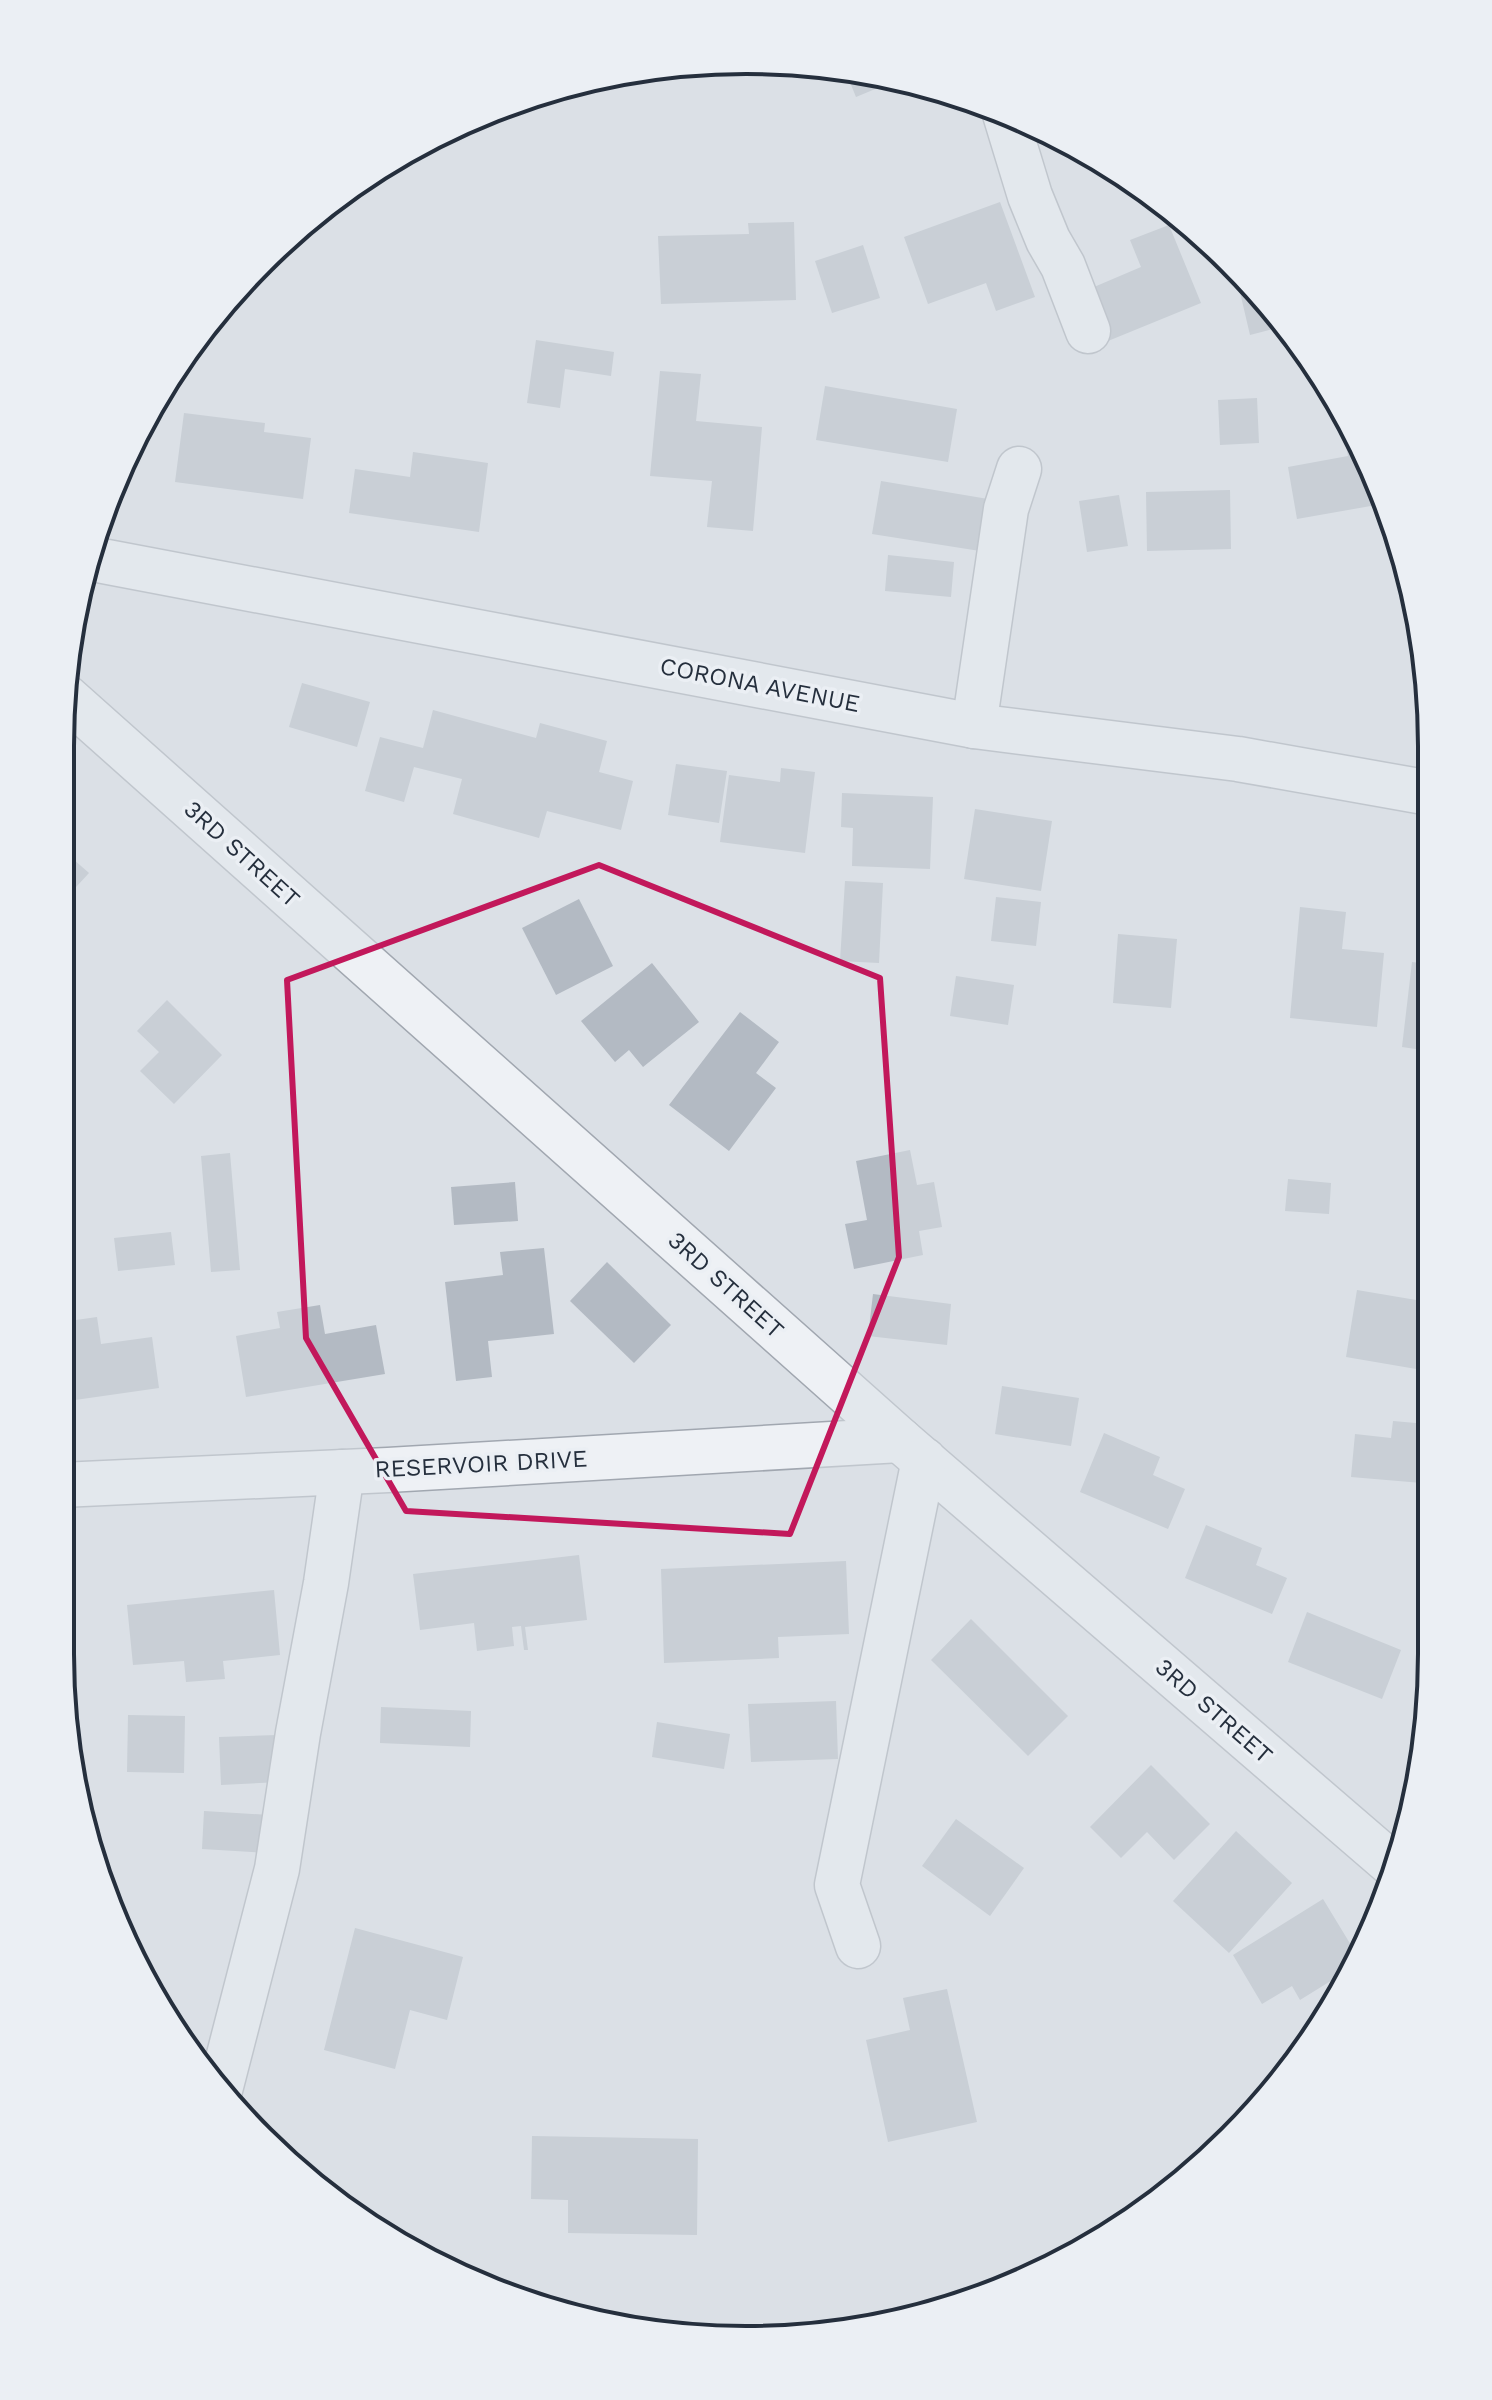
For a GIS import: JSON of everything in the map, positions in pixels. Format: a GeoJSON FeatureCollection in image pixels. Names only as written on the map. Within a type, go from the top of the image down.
{"type":"FeatureCollection","features":[{"type":"Feature","properties":{"kind":"street"},"geometry":{"type":"LineString","coordinates":[[1009,128],[1030,196],[1048,240],[1063,266],[1088,331]]}},
{"type":"Feature","properties":{"kind":"street"},"geometry":{"type":"LineString","coordinates":[[974,726],[1006,509],[1019,469]]}},
{"type":"Feature","properties":{"kind":"street","name":"CORONA AVENUE"},"geometry":{"type":"LineString","coordinates":[[101,561],[974,726],[1238,759],[1418,791]]}},
{"type":"Feature","properties":{"kind":"street","name":"3RD STREET"},"geometry":{"type":"LineString","coordinates":[[75,705],[912,1450],[1386,1859]]}},
{"type":"Feature","properties":{"kind":"street"},"geometry":{"type":"LineString","coordinates":[[858,1946],[837,1885],[912,1450]]}},
{"type":"Feature","properties":{"kind":"street","name":"RESERVOIR DRIVE"},"geometry":{"type":"LineString","coordinates":[[74,1484],[912,1450]]}},
{"type":"Feature","properties":{"kind":"street"},"geometry":{"type":"LineString","coordinates":[[224,2076],[277,1869],[342,1472]]}},
{"type":"Feature","properties":{"kind":"highlighted area"},"geometry":{"type":"Polygon","coordinates":[[[599,865],[880,978],[899,1257],[790,1534],[406,1511],[306,1338],[287,980],[599,865]]]}},
{"type":"Feature","properties":{"kind":"building"},"geometry":{"type":"Polygon","coordinates":[[[850,83],[879,87],[856,97],[850,83]]]}},
{"type":"Feature","properties":{"kind":"building"},"geometry":{"type":"Polygon","coordinates":[[[1000,202],[1035,297],[996,311],[986,283],[928,304],[904,237],[1000,202]]]}},
{"type":"Feature","properties":{"kind":"building"},"geometry":{"type":"Polygon","coordinates":[[[794,222],[796,300],[661,304],[658,236],[749,234],[748,223],[794,222]]]}},
{"type":"Feature","properties":{"kind":"building"},"geometry":{"type":"Polygon","coordinates":[[[1169,225],[1201,303],[1108,341],[1087,290],[1141,267],[1130,240],[1169,225]]]}},
{"type":"Feature","properties":{"kind":"building"},"geometry":{"type":"Polygon","coordinates":[[[863,245],[880,298],[832,313],[815,261],[863,245]]]}},
{"type":"Feature","properties":{"kind":"building"},"geometry":{"type":"Polygon","coordinates":[[[1240,291],[1273,329],[1250,335],[1240,291]]]}},
{"type":"Feature","properties":{"kind":"building"},"geometry":{"type":"Polygon","coordinates":[[[536,340],[614,352],[611,376],[565,369],[560,408],[527,403],[536,340]]]}},
{"type":"Feature","properties":{"kind":"building"},"geometry":{"type":"Polygon","coordinates":[[[660,371],[701,374],[696,421],[762,427],[753,531],[707,527],[712,481],[650,476],[660,371]]]}},
{"type":"Feature","properties":{"kind":"building"},"geometry":{"type":"Polygon","coordinates":[[[825,386],[957,409],[948,462],[816,440],[825,386]]]}},
{"type":"Feature","properties":{"kind":"building"},"geometry":{"type":"Polygon","coordinates":[[[1257,398],[1259,443],[1220,445],[1218,400],[1257,398]]]}},
{"type":"Feature","properties":{"kind":"building"},"geometry":{"type":"Polygon","coordinates":[[[184,413],[265,423],[264,432],[311,438],[303,499],[175,482],[184,413]]]}},
{"type":"Feature","properties":{"kind":"building"},"geometry":{"type":"Polygon","coordinates":[[[1345,442],[1373,506],[1297,519],[1288,467],[1348,456],[1345,442]]]}},
{"type":"Feature","properties":{"kind":"building"},"geometry":{"type":"Polygon","coordinates":[[[413,452],[488,463],[479,532],[349,513],[355,469],[410,477],[413,452]]]}},
{"type":"Feature","properties":{"kind":"building"},"geometry":{"type":"Polygon","coordinates":[[[881,481],[988,499],[980,551],[872,534],[881,481]]]}},
{"type":"Feature","properties":{"kind":"building"},"geometry":{"type":"Polygon","coordinates":[[[1230,490],[1231,549],[1147,551],[1146,492],[1230,490]]]}},
{"type":"Feature","properties":{"kind":"building"},"geometry":{"type":"Polygon","coordinates":[[[1119,495],[1128,546],[1087,552],[1079,501],[1119,495]]]}},
{"type":"Feature","properties":{"kind":"building"},"geometry":{"type":"Polygon","coordinates":[[[888,555],[954,562],[951,597],[885,591],[888,555]]]}},
{"type":"Feature","properties":{"kind":"building"},"geometry":{"type":"Polygon","coordinates":[[[302,683],[370,702],[357,747],[289,727],[302,683]]]}},
{"type":"Feature","properties":{"kind":"building"},"geometry":{"type":"Polygon","coordinates":[[[433,710],[536,738],[540,723],[607,741],[599,772],[633,781],[621,830],[547,811],[539,838],[453,814],[462,779],[414,767],[404,802],[365,791],[380,737],[423,748],[433,710]]]}},
{"type":"Feature","properties":{"kind":"building"},"geometry":{"type":"Polygon","coordinates":[[[676,764],[727,771],[719,823],[668,815],[676,764]]]}},
{"type":"Feature","properties":{"kind":"building"},"geometry":{"type":"Polygon","coordinates":[[[781,768],[815,772],[805,853],[720,842],[729,775],[780,782],[781,768]]]}},
{"type":"Feature","properties":{"kind":"building"},"geometry":{"type":"Polygon","coordinates":[[[842,793],[933,797],[930,869],[852,866],[853,828],[841,827],[842,793]]]}},
{"type":"Feature","properties":{"kind":"building"},"geometry":{"type":"Polygon","coordinates":[[[975,809],[1052,821],[1041,891],[964,879],[975,809]]]}},
{"type":"Feature","properties":{"kind":"building"},"geometry":{"type":"Polygon","coordinates":[[[74,860],[89,873],[74,889],[74,860]]]}},
{"type":"Feature","properties":{"kind":"building"},"geometry":{"type":"Polygon","coordinates":[[[845,881],[883,883],[879,963],[840,961],[845,881]]]}},
{"type":"Feature","properties":{"kind":"building"},"geometry":{"type":"Polygon","coordinates":[[[996,897],[1041,902],[1036,946],[991,941],[996,897]]]}},
{"type":"Feature","properties":{"kind":"building"},"geometry":{"type":"Polygon","coordinates":[[[579,899],[613,966],[556,995],[522,928],[579,899]]]}},
{"type":"Feature","properties":{"kind":"building"},"geometry":{"type":"Polygon","coordinates":[[[1300,907],[1346,912],[1342,949],[1384,953],[1377,1027],[1290,1018],[1300,907]]]}},
{"type":"Feature","properties":{"kind":"building"},"geometry":{"type":"Polygon","coordinates":[[[1118,934],[1177,939],[1171,1008],[1113,1003],[1118,934]]]}},
{"type":"Feature","properties":{"kind":"building"},"geometry":{"type":"Polygon","coordinates":[[[1412,962],[1418,963],[1418,1049],[1402,1047],[1412,962]]]}},
{"type":"Feature","properties":{"kind":"building"},"geometry":{"type":"Polygon","coordinates":[[[652,963],[699,1022],[643,1067],[629,1050],[615,1062],[581,1021],[652,963]]]}},
{"type":"Feature","properties":{"kind":"building"},"geometry":{"type":"Polygon","coordinates":[[[956,976],[1014,985],[1008,1025],[950,1016],[956,976]]]}},
{"type":"Feature","properties":{"kind":"building"},"geometry":{"type":"Polygon","coordinates":[[[167,1000],[222,1055],[174,1104],[140,1071],[159,1052],[137,1031],[167,1000]]]}},
{"type":"Feature","properties":{"kind":"building"},"geometry":{"type":"Polygon","coordinates":[[[740,1012],[779,1042],[756,1073],[776,1088],[729,1151],[669,1105],[740,1012]]]}},
{"type":"Feature","properties":{"kind":"building"},"geometry":{"type":"Polygon","coordinates":[[[910,1150],[917,1185],[934,1182],[942,1227],[919,1231],[923,1255],[854,1269],[845,1224],[867,1220],[856,1161],[910,1150]]]}},
{"type":"Feature","properties":{"kind":"building"},"geometry":{"type":"Polygon","coordinates":[[[230,1153],[240,1270],[211,1272],[201,1156],[230,1153]]]}},
{"type":"Feature","properties":{"kind":"building"},"geometry":{"type":"Polygon","coordinates":[[[1288,1179],[1331,1183],[1329,1214],[1285,1211],[1288,1179]]]}},
{"type":"Feature","properties":{"kind":"building"},"geometry":{"type":"Polygon","coordinates":[[[515,1182],[518,1221],[454,1225],[451,1187],[515,1182]]]}},
{"type":"Feature","properties":{"kind":"building"},"geometry":{"type":"Polygon","coordinates":[[[171,1232],[175,1265],[118,1271],[114,1238],[171,1232]]]}},
{"type":"Feature","properties":{"kind":"building"},"geometry":{"type":"Polygon","coordinates":[[[544,1248],[554,1334],[488,1341],[492,1377],[456,1381],[445,1282],[503,1275],[500,1252],[544,1248]]]}},
{"type":"Feature","properties":{"kind":"building"},"geometry":{"type":"Polygon","coordinates":[[[607,1262],[671,1325],[634,1363],[570,1301],[607,1262]]]}},
{"type":"Feature","properties":{"kind":"building"},"geometry":{"type":"Polygon","coordinates":[[[1357,1290],[1418,1300],[1418,1369],[1346,1357],[1357,1290]]]}},
{"type":"Feature","properties":{"kind":"building"},"geometry":{"type":"Polygon","coordinates":[[[873,1294],[951,1304],[947,1345],[868,1336],[873,1294]]]}},
{"type":"Feature","properties":{"kind":"building"},"geometry":{"type":"Polygon","coordinates":[[[320,1305],[325,1334],[376,1325],[385,1374],[246,1397],[236,1336],[280,1328],[277,1312],[320,1305]]]}},
{"type":"Feature","properties":{"kind":"building"},"geometry":{"type":"Polygon","coordinates":[[[97,1317],[101,1344],[152,1337],[159,1388],[74,1400],[74,1320],[97,1317]]]}},
{"type":"Feature","properties":{"kind":"building"},"geometry":{"type":"Polygon","coordinates":[[[1002,1386],[1079,1398],[1071,1446],[995,1434],[1002,1386]]]}},
{"type":"Feature","properties":{"kind":"building"},"geometry":{"type":"Polygon","coordinates":[[[1393,1421],[1418,1423],[1418,1483],[1351,1477],[1355,1434],[1391,1438],[1393,1421]]]}},
{"type":"Feature","properties":{"kind":"building"},"geometry":{"type":"Polygon","coordinates":[[[1104,1433],[1160,1457],[1153,1475],[1185,1489],[1168,1529],[1080,1492],[1104,1433]]]}},
{"type":"Feature","properties":{"kind":"building"},"geometry":{"type":"Polygon","coordinates":[[[1206,1525],[1262,1548],[1256,1565],[1287,1578],[1272,1614],[1185,1578],[1206,1525]]]}},
{"type":"Feature","properties":{"kind":"building"},"geometry":{"type":"Polygon","coordinates":[[[579,1555],[587,1620],[525,1627],[528,1650],[524,1650],[521,1626],[512,1627],[514,1646],[477,1651],[474,1623],[420,1630],[413,1574],[579,1555]]]}},
{"type":"Feature","properties":{"kind":"building"},"geometry":{"type":"Polygon","coordinates":[[[846,1561],[849,1634],[778,1637],[779,1658],[664,1663],[661,1569],[846,1561]]]}},
{"type":"Feature","properties":{"kind":"building"},"geometry":{"type":"Polygon","coordinates":[[[274,1590],[280,1655],[223,1661],[225,1679],[186,1682],[184,1661],[133,1665],[127,1605],[274,1590]]]}},
{"type":"Feature","properties":{"kind":"building"},"geometry":{"type":"Polygon","coordinates":[[[1307,1612],[1401,1650],[1382,1699],[1288,1662],[1307,1612]]]}},
{"type":"Feature","properties":{"kind":"building"},"geometry":{"type":"Polygon","coordinates":[[[971,1619],[1068,1716],[1028,1756],[931,1660],[971,1619]]]}},
{"type":"Feature","properties":{"kind":"building"},"geometry":{"type":"Polygon","coordinates":[[[836,1701],[838,1759],[751,1762],[748,1704],[836,1701]]]}},
{"type":"Feature","properties":{"kind":"building"},"geometry":{"type":"Polygon","coordinates":[[[381,1707],[471,1711],[470,1747],[380,1743],[381,1707]]]}},
{"type":"Feature","properties":{"kind":"building"},"geometry":{"type":"Polygon","coordinates":[[[128,1715],[185,1716],[184,1773],[127,1772],[128,1715]]]}},
{"type":"Feature","properties":{"kind":"building"},"geometry":{"type":"Polygon","coordinates":[[[657,1722],[730,1734],[724,1769],[652,1757],[657,1722]]]}},
{"type":"Feature","properties":{"kind":"building"},"geometry":{"type":"Polygon","coordinates":[[[277,1735],[280,1782],[221,1785],[219,1737],[277,1735]]]}},
{"type":"Feature","properties":{"kind":"building"},"geometry":{"type":"Polygon","coordinates":[[[1151,1765],[1210,1824],[1174,1860],[1147,1832],[1121,1858],[1090,1827],[1151,1765]]]}},
{"type":"Feature","properties":{"kind":"building"},"geometry":{"type":"Polygon","coordinates":[[[204,1811],[270,1815],[268,1853],[202,1849],[204,1811]]]}},
{"type":"Feature","properties":{"kind":"building"},"geometry":{"type":"Polygon","coordinates":[[[956,1819],[1024,1868],[990,1916],[922,1866],[956,1819]]]}},
{"type":"Feature","properties":{"kind":"building"},"geometry":{"type":"Polygon","coordinates":[[[1236,1831],[1292,1883],[1229,1953],[1173,1901],[1236,1831]]]}},
{"type":"Feature","properties":{"kind":"building"},"geometry":{"type":"Polygon","coordinates":[[[1323,1899],[1351,1946],[1334,1979],[1300,2000],[1292,1986],[1262,2004],[1233,1955],[1323,1899]]]}},
{"type":"Feature","properties":{"kind":"building"},"geometry":{"type":"Polygon","coordinates":[[[355,1928],[463,1957],[447,2020],[410,2010],[395,2069],[324,2050],[355,1928]]]}},
{"type":"Feature","properties":{"kind":"building"},"geometry":{"type":"Polygon","coordinates":[[[947,1989],[977,2122],[888,2142],[866,2040],[910,2030],[903,1998],[947,1989]]]}},
{"type":"Feature","properties":{"kind":"building"},"geometry":{"type":"Polygon","coordinates":[[[532,2136],[698,2139],[697,2235],[568,2233],[568,2200],[531,2199],[532,2136]]]}}]}
